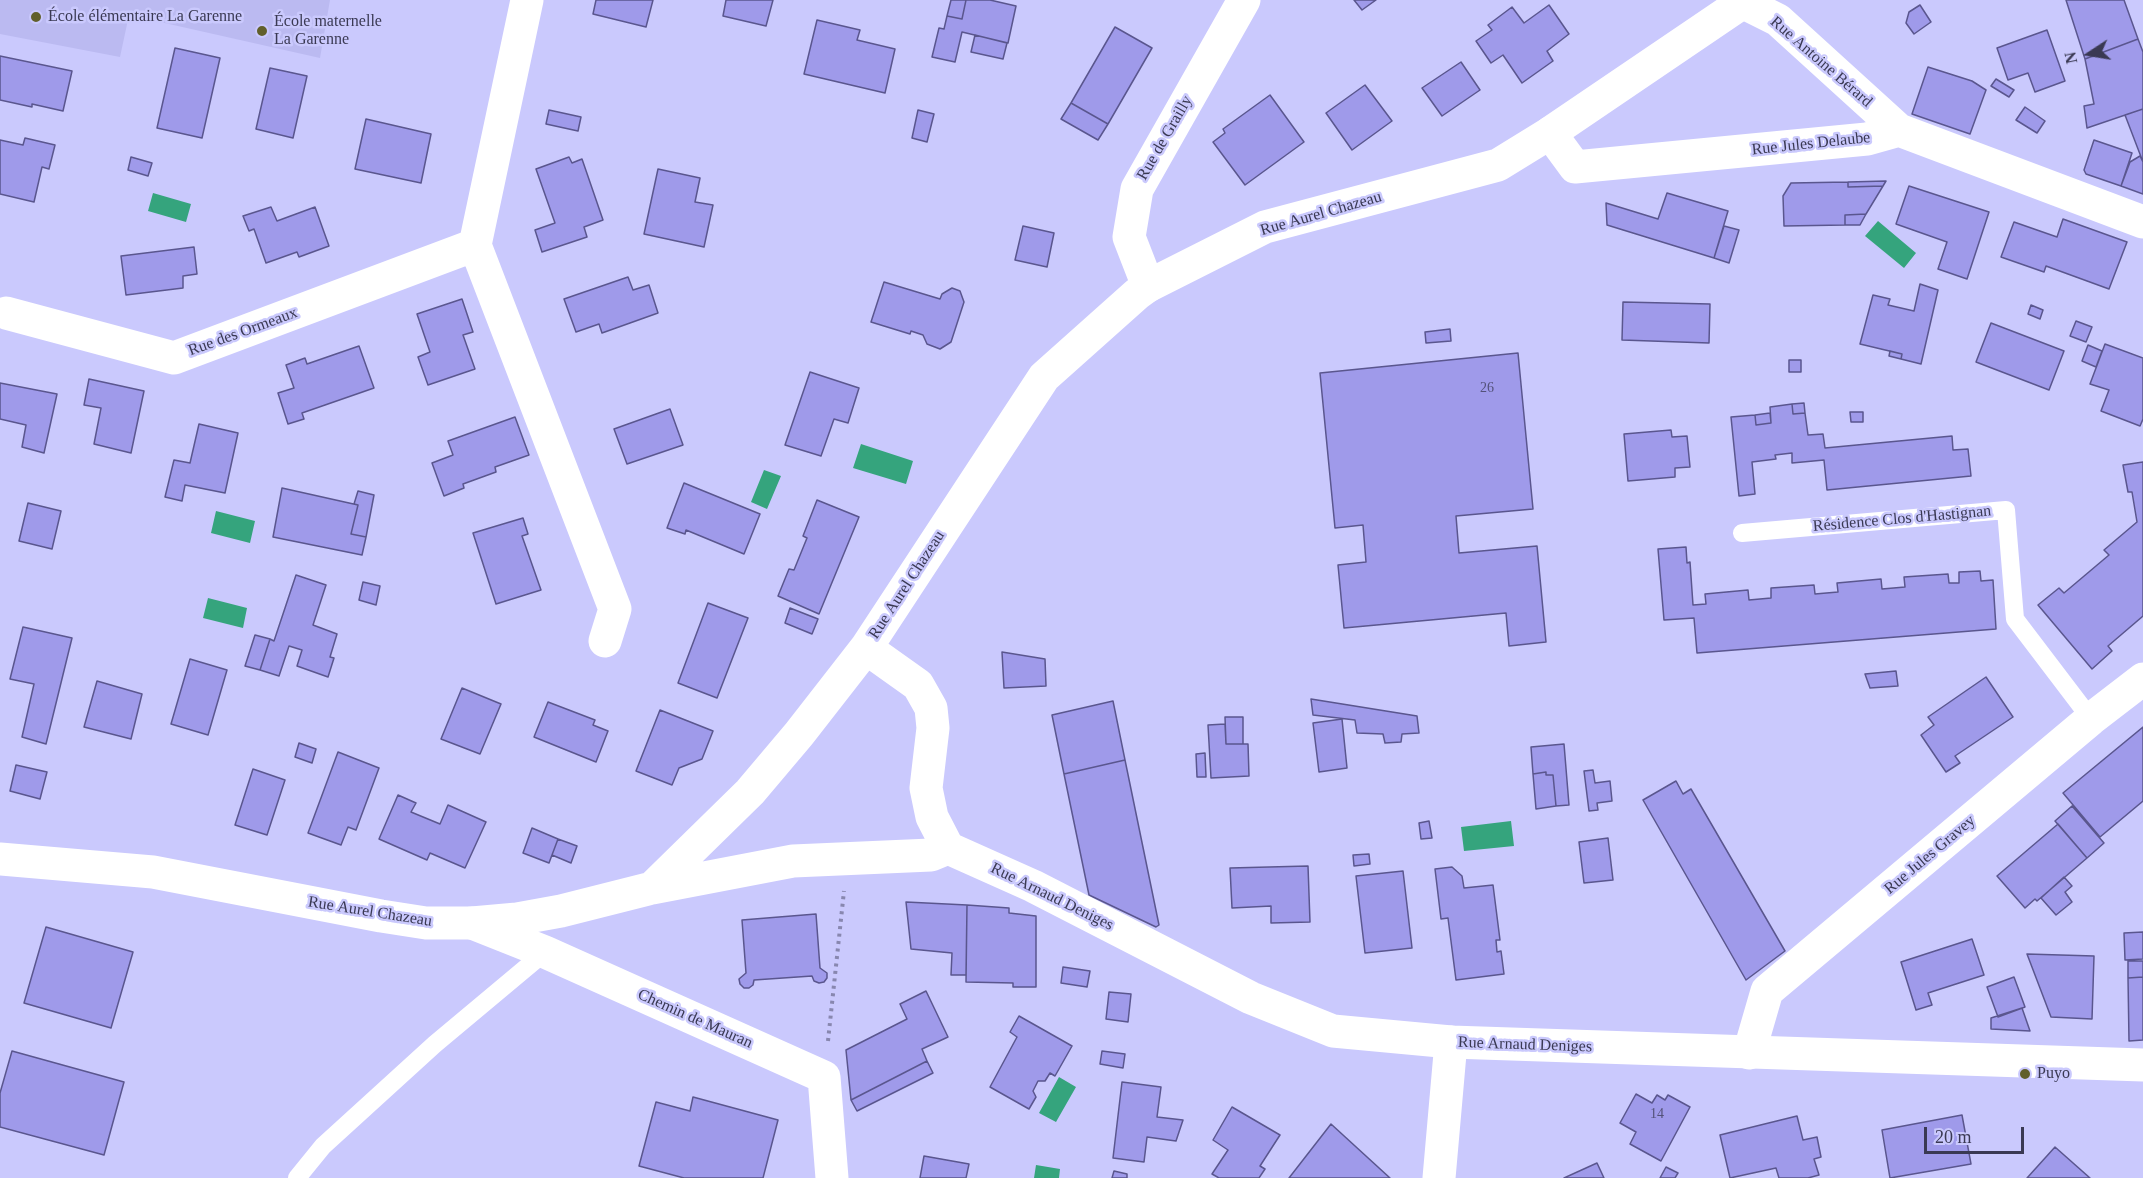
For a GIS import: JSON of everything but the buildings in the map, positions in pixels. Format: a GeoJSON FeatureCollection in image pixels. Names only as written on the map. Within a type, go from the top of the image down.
{"type":"FeatureCollection","features":[{"type":"Feature","properties":{"kind":"street"},"geometry":{"type":"LineString","coordinates":[[527,0],[475,245],[615,609],[604,641]]}},
{"type":"Feature","properties":{"kind":"street","name":"Rue de Grailly"},"geometry":{"type":"LineString","coordinates":[[1148,286],[1129,237],[1137,189],[1244,0]]}},
{"type":"Feature","properties":{"kind":"street","name":"Rue Aurel Chazeau"},"geometry":{"type":"LineString","coordinates":[[0,859],[153,872],[381,916],[426,922],[472,923],[517,919],[561,911],[652,888],[750,792],[866,648],[1044,377],[1148,286],[1265,227],[1498,165],[1551,133],[1742,1]]}},
{"type":"Feature","properties":{"kind":"street","name":"Rue Antoine Bérard"},"geometry":{"type":"LineString","coordinates":[[1742,1],[1778,20],[1899,130]]}},
{"type":"Feature","properties":{"kind":"street"},"geometry":{"type":"LineString","coordinates":[[1899,130],[2143,222]]}},
{"type":"Feature","properties":{"kind":"street","name":"Rue Jules Delaube"},"geometry":{"type":"LineString","coordinates":[[1551,133],[1575,167],[1867,139],[1899,130]]}},
{"type":"Feature","properties":{"kind":"street","name":"Rue des Ormeaux"},"geometry":{"type":"LineString","coordinates":[[6,313],[174,358],[475,245]]}},
{"type":"Feature","properties":{"kind":"street"},"geometry":{"type":"LineString","coordinates":[[652,888],[793,861],[931,855],[948,848],[932,817],[926,788],[933,728],[931,708],[918,685],[866,648]]}},
{"type":"Feature","properties":{"kind":"street","name":"Rue Jules Gravey"},"geometry":{"type":"LineString","coordinates":[[1749,1053],[1767,991],[2091,719],[2143,679]]}},
{"type":"Feature","properties":{"kind":"street","name":"Rue Arnaud Deniges"},"geometry":{"type":"LineString","coordinates":[[948,848],[1033,886],[1251,998],[1333,1031],[1451,1042],[2143,1065]]}},
{"type":"Feature","properties":{"kind":"street","name":"Chemin de Mauran"},"geometry":{"type":"LineString","coordinates":[[472,923],[545,952],[824,1077]]}},
{"type":"Feature","properties":{"kind":"street"},"geometry":{"type":"LineString","coordinates":[[1438,1178],[1451,1042]]}},
{"type":"Feature","properties":{"kind":"street"},"geometry":{"type":"LineString","coordinates":[[824,1077],[832,1178]]}},
{"type":"Feature","properties":{"kind":"lane","name":"Résidence Clos d'Hastignan"},"geometry":{"type":"LineString","coordinates":[[1742,533],[2006,510],[2015,619],[2091,719]]}},
{"type":"Feature","properties":{"kind":"lane"},"geometry":{"type":"LineString","coordinates":[[297,1178],[332,1138],[435,1044],[545,952]]}},
{"type":"Feature","properties":{"kind":"path"},"geometry":{"type":"LineString","coordinates":[[824,1077],[847,860]]}},
{"type":"Feature","properties":{"kind":"shaded area","name":"École maternelle La Garenne"},"geometry":{"type":"Polygon","coordinates":[[[0,0],[330,0],[320,58],[129,15],[120,57],[0,34],[0,0]]]}},
{"type":"Feature","properties":{"kind":"shaded area"},"geometry":{"type":"Polygon","coordinates":[[[153,193],[191,204],[186,222],[148,211],[153,193]]]}},
{"type":"Feature","properties":{"kind":"shaded area"},"geometry":{"type":"Polygon","coordinates":[[[1878,221],[1916,253],[1904,268],[1865,236],[1878,221]]]}},
{"type":"Feature","properties":{"kind":"shaded area"},"geometry":{"type":"Polygon","coordinates":[[[861,444],[913,461],[906,484],[853,468],[861,444]]]}},
{"type":"Feature","properties":{"kind":"shaded area"},"geometry":{"type":"Polygon","coordinates":[[[764,470],[781,476],[767,509],[751,502],[764,470]]]}},
{"type":"Feature","properties":{"kind":"shaded area"},"geometry":{"type":"Polygon","coordinates":[[[216,511],[255,521],[250,543],[211,533],[216,511]]]}},
{"type":"Feature","properties":{"kind":"shaded area"},"geometry":{"type":"Polygon","coordinates":[[[208,598],[247,608],[243,628],[203,618],[208,598]]]}},
{"type":"Feature","properties":{"kind":"shaded area"},"geometry":{"type":"Polygon","coordinates":[[[1511,821],[1514,846],[1464,851],[1461,827],[1511,821]]]}},
{"type":"Feature","properties":{"kind":"shaded area"},"geometry":{"type":"Polygon","coordinates":[[[1059,1077],[1076,1087],[1056,1122],[1039,1113],[1059,1077]]]}},
{"type":"Feature","properties":{"kind":"shaded area"},"geometry":{"type":"Polygon","coordinates":[[[1036,1165],[1060,1169],[1059,1178],[1034,1178],[1036,1165]]]}},
{"type":"Feature","properties":{"kind":"place","name":"École élémentaire La Garenne"},"geometry":{"type":"Point","coordinates":[36,17]}},
{"type":"Feature","properties":{"kind":"place","name":"École maternelle La Garenne"},"geometry":{"type":"Point","coordinates":[262,31]}},
{"type":"Feature","properties":{"kind":"place","name":"Puyo"},"geometry":{"type":"Point","coordinates":[2025,1074]}}]}
